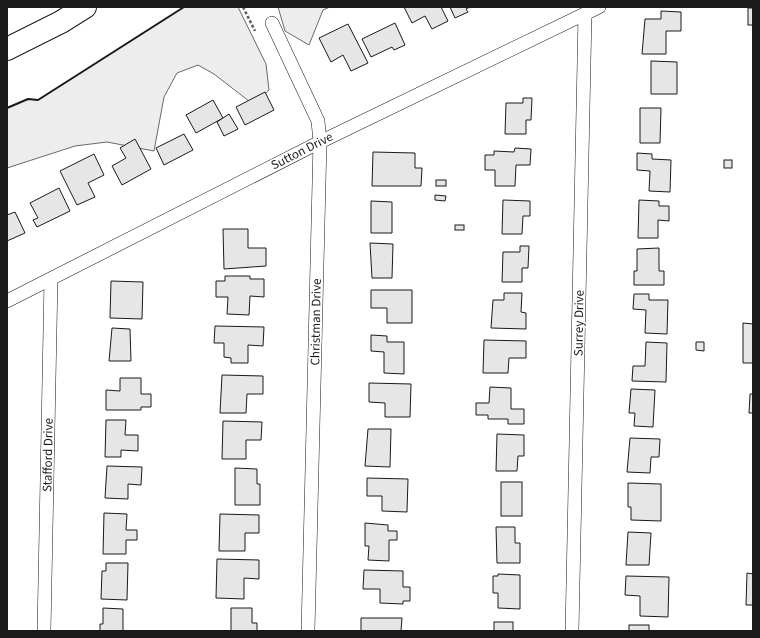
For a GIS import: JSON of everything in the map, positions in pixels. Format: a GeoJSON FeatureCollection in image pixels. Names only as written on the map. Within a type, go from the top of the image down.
{"type":"FeatureCollection","features":[{"type":"Feature","properties":{"kind":"highway"},"geometry":{"type":"LineString","coordinates":[[7,49],[61,22],[85,7]]}},
{"type":"Feature","properties":{"kind":"street","name":"Sutton Drive"},"geometry":{"type":"LineString","coordinates":[[7,301],[320,142],[599,7]]}},
{"type":"Feature","properties":{"kind":"street","name":"Surrey Drive"},"geometry":{"type":"LineString","coordinates":[[572,631],[585,14]]}},
{"type":"Feature","properties":{"kind":"street","name":"Christman Drive"},"geometry":{"type":"LineString","coordinates":[[272,23],[318,121],[320,142],[308,631]]}},
{"type":"Feature","properties":{"kind":"street","name":"Stafford Drive"},"geometry":{"type":"LineString","coordinates":[[44,631],[51,279]]}},
{"type":"Feature","properties":{"kind":"path"},"geometry":{"type":"LineString","coordinates":[[243,7],[255,30]]}},
{"type":"Feature","properties":{"kind":"shaded area"},"geometry":{"type":"Polygon","coordinates":[[[184,7],[238,7],[266,64],[269,90],[254,105],[214,74],[198,65],[177,73],[164,97],[154,151],[107,142],[75,146],[7,168],[7,108],[28,99],[38,100],[184,7]]]}},
{"type":"Feature","properties":{"kind":"shaded area"},"geometry":{"type":"Polygon","coordinates":[[[278,7],[330,7],[323,10],[309,45],[285,31],[278,7]]]}},
{"type":"Feature","properties":{"kind":"building"},"geometry":{"type":"Polygon","coordinates":[[[404,7],[441,7],[448,21],[432,29],[425,16],[412,23],[404,7]]]}},
{"type":"Feature","properties":{"kind":"building"},"geometry":{"type":"Polygon","coordinates":[[[450,7],[470,7],[466,9],[468,12],[455,18],[450,7]]]}},
{"type":"Feature","properties":{"kind":"building"},"geometry":{"type":"Polygon","coordinates":[[[748,8],[753,8],[753,25],[748,25],[748,8]]]}},
{"type":"Feature","properties":{"kind":"building"},"geometry":{"type":"Polygon","coordinates":[[[661,11],[681,12],[681,31],[666,31],[666,54],[642,54],[645,19],[661,19],[661,11]]]}},
{"type":"Feature","properties":{"kind":"building"},"geometry":{"type":"Polygon","coordinates":[[[395,23],[405,45],[394,50],[392,47],[371,57],[362,39],[395,23]]]}},
{"type":"Feature","properties":{"kind":"building"},"geometry":{"type":"Polygon","coordinates":[[[348,24],[368,63],[351,71],[343,55],[331,62],[319,38],[348,24]]]}},
{"type":"Feature","properties":{"kind":"building"},"geometry":{"type":"Polygon","coordinates":[[[651,61],[677,62],[677,94],[651,94],[651,61]]]}},
{"type":"Feature","properties":{"kind":"building"},"geometry":{"type":"Polygon","coordinates":[[[265,92],[274,110],[245,125],[236,107],[265,92]]]}},
{"type":"Feature","properties":{"kind":"building"},"geometry":{"type":"Polygon","coordinates":[[[523,98],[532,98],[531,120],[526,120],[526,134],[505,134],[506,103],[523,103],[523,98]]]}},
{"type":"Feature","properties":{"kind":"building"},"geometry":{"type":"Polygon","coordinates":[[[213,100],[223,118],[196,133],[186,115],[213,100]]]}},
{"type":"Feature","properties":{"kind":"building"},"geometry":{"type":"Polygon","coordinates":[[[640,108],[661,108],[660,143],[640,143],[640,108]]]}},
{"type":"Feature","properties":{"kind":"building"},"geometry":{"type":"Polygon","coordinates":[[[229,114],[238,129],[224,136],[217,122],[229,114]]]}},
{"type":"Feature","properties":{"kind":"building"},"geometry":{"type":"Polygon","coordinates":[[[184,134],[193,150],[164,165],[156,148],[184,134]]]}},
{"type":"Feature","properties":{"kind":"building"},"geometry":{"type":"Polygon","coordinates":[[[135,139],[151,169],[122,185],[112,166],[126,158],[120,148],[135,139]]]}},
{"type":"Feature","properties":{"kind":"building"},"geometry":{"type":"Polygon","coordinates":[[[515,148],[531,149],[530,165],[516,165],[515,186],[495,186],[495,170],[485,170],[485,155],[494,155],[494,151],[514,152],[515,148]]]}},
{"type":"Feature","properties":{"kind":"building"},"geometry":{"type":"Polygon","coordinates":[[[373,152],[415,153],[415,168],[422,168],[421,186],[372,186],[373,152]]]}},
{"type":"Feature","properties":{"kind":"building"},"geometry":{"type":"Polygon","coordinates":[[[637,153],[652,154],[652,159],[671,160],[670,192],[649,191],[650,171],[637,170],[637,153]]]}},
{"type":"Feature","properties":{"kind":"building"},"geometry":{"type":"Polygon","coordinates":[[[94,154],[104,175],[88,183],[95,197],[77,205],[60,171],[94,154]]]}},
{"type":"Feature","properties":{"kind":"building"},"geometry":{"type":"Polygon","coordinates":[[[724,160],[732,160],[732,168],[724,168],[724,160]]]}},
{"type":"Feature","properties":{"kind":"building"},"geometry":{"type":"Polygon","coordinates":[[[436,180],[446,180],[446,186],[436,186],[436,180]]]}},
{"type":"Feature","properties":{"kind":"building"},"geometry":{"type":"Polygon","coordinates":[[[59,188],[70,211],[37,227],[33,220],[38,218],[30,203],[59,188]]]}},
{"type":"Feature","properties":{"kind":"building"},"geometry":{"type":"Polygon","coordinates":[[[435,195],[446,196],[445,201],[435,200],[435,195]]]}},
{"type":"Feature","properties":{"kind":"building"},"geometry":{"type":"Polygon","coordinates":[[[503,200],[530,201],[530,216],[523,216],[522,234],[502,234],[503,200]]]}},
{"type":"Feature","properties":{"kind":"building"},"geometry":{"type":"Polygon","coordinates":[[[639,200],[659,201],[659,206],[669,206],[669,221],[658,220],[658,238],[638,238],[639,200]]]}},
{"type":"Feature","properties":{"kind":"building"},"geometry":{"type":"Polygon","coordinates":[[[371,201],[392,202],[392,233],[371,233],[371,201]]]}},
{"type":"Feature","properties":{"kind":"building"},"geometry":{"type":"Polygon","coordinates":[[[15,212],[25,233],[7,241],[7,215],[15,212]]]}},
{"type":"Feature","properties":{"kind":"building"},"geometry":{"type":"Polygon","coordinates":[[[455,225],[464,225],[464,230],[455,230],[455,225]]]}},
{"type":"Feature","properties":{"kind":"building"},"geometry":{"type":"Polygon","coordinates":[[[223,229],[248,229],[248,248],[266,248],[266,266],[224,269],[223,229]]]}},
{"type":"Feature","properties":{"kind":"building"},"geometry":{"type":"Polygon","coordinates":[[[370,243],[393,244],[392,278],[372,278],[370,243]]]}},
{"type":"Feature","properties":{"kind":"building"},"geometry":{"type":"Polygon","coordinates":[[[520,246],[529,246],[528,268],[522,268],[522,282],[502,282],[503,252],[520,252],[520,246]]]}},
{"type":"Feature","properties":{"kind":"building"},"geometry":{"type":"Polygon","coordinates":[[[659,248],[659,271],[664,271],[664,285],[634,285],[634,271],[637,271],[637,249],[659,248]]]}},
{"type":"Feature","properties":{"kind":"building"},"geometry":{"type":"Polygon","coordinates":[[[225,276],[250,276],[250,279],[264,279],[264,297],[250,296],[249,315],[227,314],[228,297],[216,297],[216,281],[225,281],[225,276]]]}},
{"type":"Feature","properties":{"kind":"building"},"geometry":{"type":"Polygon","coordinates":[[[111,281],[143,282],[142,319],[110,318],[111,281]]]}},
{"type":"Feature","properties":{"kind":"building"},"geometry":{"type":"Polygon","coordinates":[[[371,290],[412,290],[412,323],[387,323],[387,308],[371,308],[371,290]]]}},
{"type":"Feature","properties":{"kind":"building"},"geometry":{"type":"Polygon","coordinates":[[[504,293],[522,293],[521,312],[526,313],[526,329],[491,328],[493,300],[504,300],[504,293]]]}},
{"type":"Feature","properties":{"kind":"building"},"geometry":{"type":"Polygon","coordinates":[[[634,294],[649,294],[649,300],[668,300],[667,334],[645,333],[646,310],[633,309],[634,294]]]}},
{"type":"Feature","properties":{"kind":"building"},"geometry":{"type":"Polygon","coordinates":[[[743,323],[753,324],[753,363],[743,363],[743,323]]]}},
{"type":"Feature","properties":{"kind":"building"},"geometry":{"type":"Polygon","coordinates":[[[215,326],[264,327],[263,346],[248,345],[248,363],[231,363],[231,358],[224,357],[224,343],[214,343],[215,326]]]}},
{"type":"Feature","properties":{"kind":"building"},"geometry":{"type":"Polygon","coordinates":[[[112,328],[130,329],[131,361],[109,361],[112,328]]]}},
{"type":"Feature","properties":{"kind":"building"},"geometry":{"type":"Polygon","coordinates":[[[371,335],[387,336],[387,342],[404,342],[404,374],[384,373],[384,352],[371,351],[371,335]]]}},
{"type":"Feature","properties":{"kind":"building"},"geometry":{"type":"Polygon","coordinates":[[[484,340],[526,341],[526,358],[509,358],[508,373],[483,373],[484,340]]]}},
{"type":"Feature","properties":{"kind":"building"},"geometry":{"type":"Polygon","coordinates":[[[646,342],[667,343],[666,382],[632,381],[633,366],[645,366],[646,342]]]}},
{"type":"Feature","properties":{"kind":"building"},"geometry":{"type":"Polygon","coordinates":[[[696,342],[704,342],[704,351],[696,350],[696,342]]]}},
{"type":"Feature","properties":{"kind":"building"},"geometry":{"type":"Polygon","coordinates":[[[222,375],[263,376],[263,394],[247,394],[246,413],[220,413],[222,375]]]}},
{"type":"Feature","properties":{"kind":"building"},"geometry":{"type":"Polygon","coordinates":[[[120,378],[141,378],[141,394],[151,394],[151,407],[141,407],[141,410],[106,410],[106,390],[120,391],[120,378]]]}},
{"type":"Feature","properties":{"kind":"building"},"geometry":{"type":"Polygon","coordinates":[[[369,383],[411,384],[410,417],[385,417],[385,403],[369,402],[369,383]]]}},
{"type":"Feature","properties":{"kind":"building"},"geometry":{"type":"Polygon","coordinates":[[[490,387],[511,388],[511,409],[524,409],[524,424],[508,424],[508,419],[488,419],[488,415],[476,415],[476,403],[489,403],[490,387]]]}},
{"type":"Feature","properties":{"kind":"building"},"geometry":{"type":"Polygon","coordinates":[[[631,389],[655,390],[653,427],[634,426],[635,413],[629,413],[631,389]]]}},
{"type":"Feature","properties":{"kind":"building"},"geometry":{"type":"Polygon","coordinates":[[[750,394],[753,394],[753,413],[749,413],[750,394]]]}},
{"type":"Feature","properties":{"kind":"building"},"geometry":{"type":"Polygon","coordinates":[[[106,420],[126,420],[125,435],[138,435],[138,451],[121,450],[121,457],[105,457],[106,420]]]}},
{"type":"Feature","properties":{"kind":"building"},"geometry":{"type":"Polygon","coordinates":[[[223,421],[262,422],[261,440],[246,440],[246,459],[222,459],[223,421]]]}},
{"type":"Feature","properties":{"kind":"building"},"geometry":{"type":"Polygon","coordinates":[[[368,429],[391,429],[390,467],[365,466],[368,429]]]}},
{"type":"Feature","properties":{"kind":"building"},"geometry":{"type":"Polygon","coordinates":[[[497,434],[524,435],[524,456],[518,456],[517,471],[496,471],[497,434]]]}},
{"type":"Feature","properties":{"kind":"building"},"geometry":{"type":"Polygon","coordinates":[[[630,438],[660,439],[659,457],[651,457],[650,473],[627,472],[630,438]]]}},
{"type":"Feature","properties":{"kind":"building"},"geometry":{"type":"Polygon","coordinates":[[[107,466],[142,467],[141,485],[128,484],[128,499],[105,498],[107,466]]]}},
{"type":"Feature","properties":{"kind":"building"},"geometry":{"type":"Polygon","coordinates":[[[235,468],[257,469],[257,484],[260,484],[260,505],[235,505],[235,468]]]}},
{"type":"Feature","properties":{"kind":"building"},"geometry":{"type":"Polygon","coordinates":[[[367,478],[408,479],[407,512],[382,511],[382,496],[367,496],[367,478]]]}},
{"type":"Feature","properties":{"kind":"building"},"geometry":{"type":"Polygon","coordinates":[[[501,482],[522,482],[522,516],[501,516],[501,482]]]}},
{"type":"Feature","properties":{"kind":"building"},"geometry":{"type":"Polygon","coordinates":[[[628,483],[661,484],[661,521],[631,520],[631,507],[628,507],[628,483]]]}},
{"type":"Feature","properties":{"kind":"building"},"geometry":{"type":"Polygon","coordinates":[[[104,513],[127,514],[126,530],[137,530],[137,540],[126,540],[126,554],[103,554],[104,513]]]}},
{"type":"Feature","properties":{"kind":"building"},"geometry":{"type":"Polygon","coordinates":[[[220,514],[259,515],[259,533],[245,533],[245,551],[219,551],[220,514]]]}},
{"type":"Feature","properties":{"kind":"building"},"geometry":{"type":"Polygon","coordinates":[[[365,523],[388,525],[388,531],[397,531],[397,540],[389,540],[389,561],[368,560],[369,546],[365,546],[365,523]]]}},
{"type":"Feature","properties":{"kind":"building"},"geometry":{"type":"Polygon","coordinates":[[[496,527],[515,527],[515,543],[520,543],[520,563],[497,563],[496,527]]]}},
{"type":"Feature","properties":{"kind":"building"},"geometry":{"type":"Polygon","coordinates":[[[628,532],[651,533],[649,565],[626,565],[628,532]]]}},
{"type":"Feature","properties":{"kind":"building"},"geometry":{"type":"Polygon","coordinates":[[[217,559],[259,560],[259,579],[244,578],[244,599],[216,598],[217,559]]]}},
{"type":"Feature","properties":{"kind":"building"},"geometry":{"type":"Polygon","coordinates":[[[106,563],[128,563],[127,600],[101,599],[102,571],[106,571],[106,563]]]}},
{"type":"Feature","properties":{"kind":"building"},"geometry":{"type":"Polygon","coordinates":[[[364,570],[403,571],[403,587],[410,587],[410,601],[403,601],[403,604],[380,603],[380,589],[363,589],[364,570]]]}},
{"type":"Feature","properties":{"kind":"building"},"geometry":{"type":"Polygon","coordinates":[[[747,573],[753,574],[753,605],[746,605],[747,573]]]}},
{"type":"Feature","properties":{"kind":"building"},"geometry":{"type":"Polygon","coordinates":[[[498,574],[520,575],[520,609],[498,608],[498,593],[493,593],[493,576],[498,576],[498,574]]]}},
{"type":"Feature","properties":{"kind":"building"},"geometry":{"type":"Polygon","coordinates":[[[626,576],[669,577],[668,617],[640,616],[640,596],[625,595],[626,576]]]}},
{"type":"Feature","properties":{"kind":"building"},"geometry":{"type":"Polygon","coordinates":[[[103,608],[123,609],[123,631],[100,631],[100,624],[103,624],[103,608]]]}},
{"type":"Feature","properties":{"kind":"building"},"geometry":{"type":"Polygon","coordinates":[[[231,608],[252,608],[252,623],[257,623],[257,631],[231,631],[231,608]]]}},
{"type":"Feature","properties":{"kind":"building"},"geometry":{"type":"Polygon","coordinates":[[[361,618],[402,618],[401,631],[361,631],[361,618]]]}},
{"type":"Feature","properties":{"kind":"building"},"geometry":{"type":"Polygon","coordinates":[[[494,622],[513,622],[513,631],[494,631],[494,622]]]}},
{"type":"Feature","properties":{"kind":"building"},"geometry":{"type":"Polygon","coordinates":[[[629,625],[649,625],[649,631],[629,631],[629,625]]]}},
{"type":"Feature","properties":{"kind":"wall"},"geometry":{"type":"LineString","coordinates":[[7,108],[28,99],[38,100],[184,7]]}}]}
